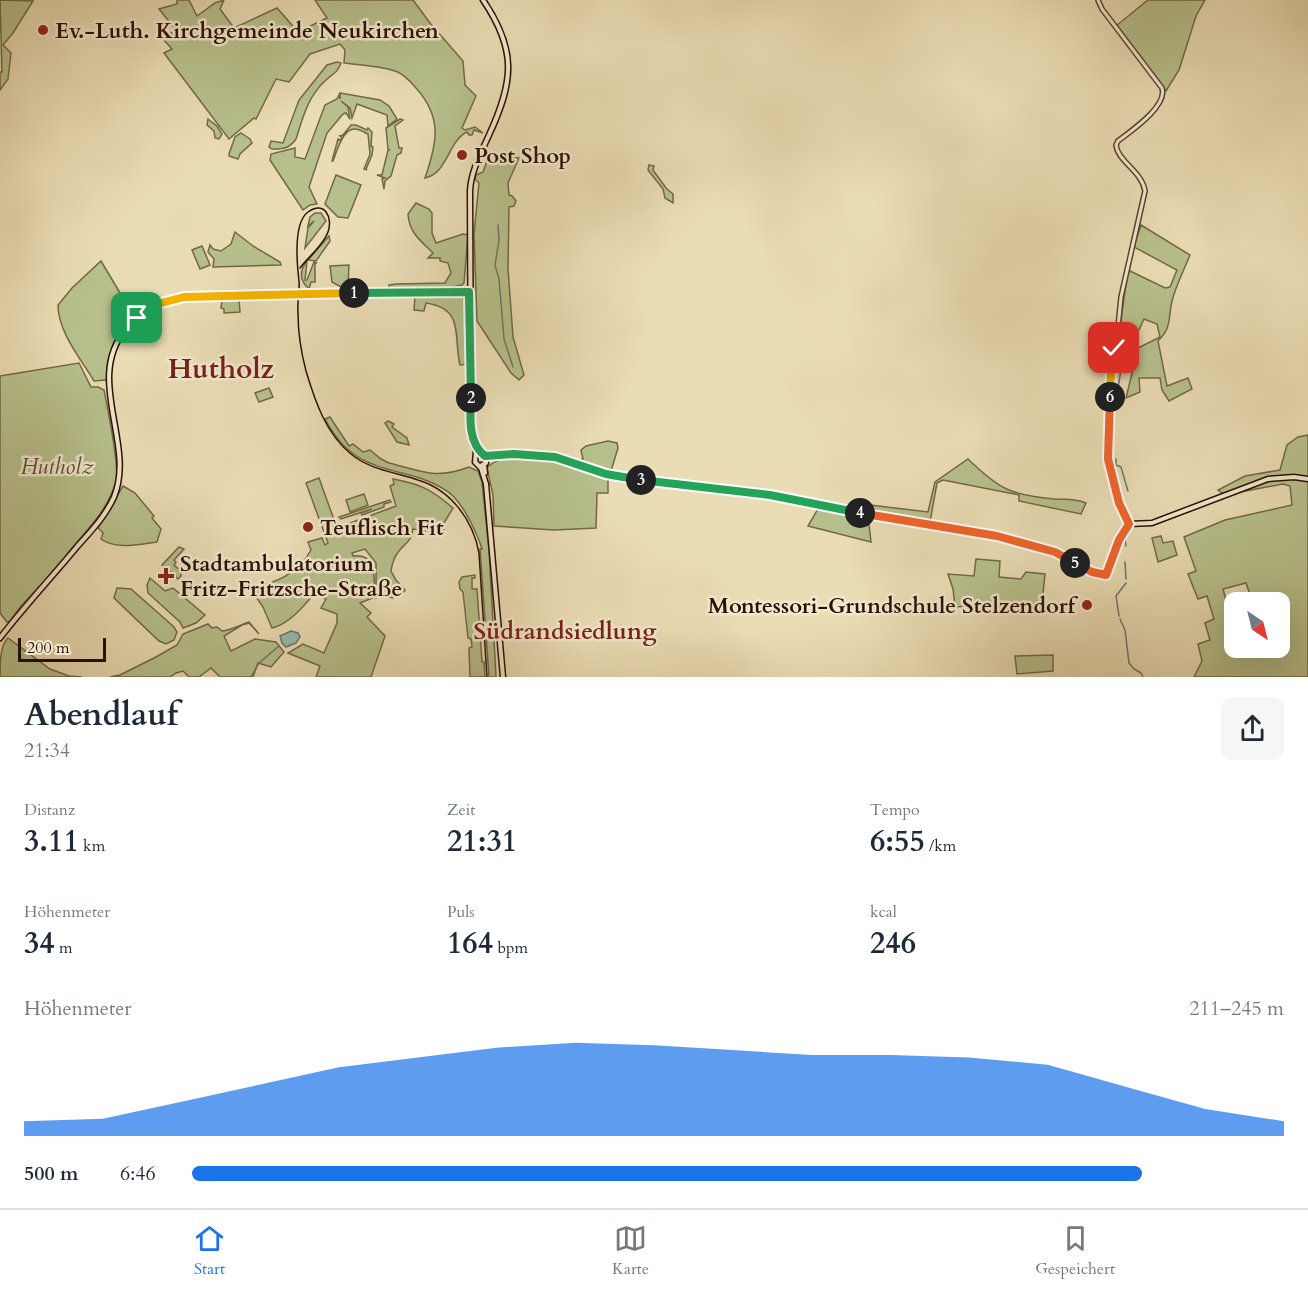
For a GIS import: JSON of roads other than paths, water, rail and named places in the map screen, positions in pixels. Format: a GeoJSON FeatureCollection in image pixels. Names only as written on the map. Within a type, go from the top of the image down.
{"type":"FeatureCollection","features":[{"type":"Feature","properties":{"kind":"main road"},"geometry":{"type":"LineString","coordinates":[[483,0],[504,38],[509,76],[499,111],[470,181],[470,414],[473,440],[482,459],[486,484],[503,677]]}},
{"type":"Feature","properties":{"kind":"main road"},"geometry":{"type":"LineString","coordinates":[[0,638],[95,527],[114,496],[119,479],[119,460],[109,382],[110,363],[122,334],[137,318],[161,303],[184,297],[469,292]]}},
{"type":"Feature","properties":{"kind":"main road"},"geometry":{"type":"LineString","coordinates":[[482,459],[505,454],[539,454],[609,475],[770,495],[878,517],[968,530],[1055,552],[1082,568],[1106,575],[1119,540],[1129,524],[1152,523],[1268,479],[1294,477],[1308,479]]}},
{"type":"Feature","properties":{"kind":"street"},"geometry":{"type":"LineString","coordinates":[[1098,0],[1102,9],[1162,88],[1163,94],[1154,109],[1116,145],[1120,155],[1142,180],[1145,191],[1121,297],[1111,369],[1108,459],[1119,503],[1129,524]]}},
{"type":"Feature","properties":{"kind":"water"},"geometry":{"type":"Polygon","coordinates":[[[291,631],[298,633],[300,637],[296,643],[286,647],[280,636],[291,631]]]}},
{"type":"Feature","properties":{"kind":"waterway"},"geometry":{"type":"LineString","coordinates":[[498,225],[499,240],[495,265],[499,279],[504,339],[513,367]]}},
{"type":"Feature","properties":{"kind":"waterway"},"geometry":{"type":"LineString","coordinates":[[1118,389],[1123,356]]}},
{"type":"Feature","properties":{"kind":"waterway"},"geometry":{"type":"LineString","coordinates":[[1116,459],[1116,465],[1121,467],[1128,491]]}},
{"type":"Feature","properties":{"kind":"waterway"},"geometry":{"type":"LineString","coordinates":[[1126,546],[1125,540],[1132,526]]}},
{"type":"Feature","properties":{"kind":"waterway"},"geometry":{"type":"LineString","coordinates":[[1125,562],[1126,579]]}},
{"type":"Feature","properties":{"kind":"waterway"},"geometry":{"type":"LineString","coordinates":[[1119,616],[1116,596],[1126,583]]}},
{"type":"Feature","properties":{"kind":"waterway"},"geometry":{"type":"LineString","coordinates":[[1120,619],[1125,630],[1129,663],[1143,677]]}},
{"type":"Feature","properties":{"kind":"waterway"},"geometry":{"type":"LineString","coordinates":[[251,677],[259,663],[279,646]]}},
{"type":"Feature","properties":{"kind":"tram line"},"geometry":{"type":"LineString","coordinates":[[300,268],[328,232],[328,216],[323,209],[314,209],[303,217],[297,244],[299,335],[304,364],[313,394],[328,427],[351,454],[366,464],[409,477],[441,491],[466,518],[479,553],[487,677]]}},
{"type":"Feature","properties":{"kind":"place","name":"Ev.-Luth. Kirchgemeinde Neukirchen"},"geometry":{"type":"Point","coordinates":[43,30]}},
{"type":"Feature","properties":{"kind":"place","name":"Post Shop"},"geometry":{"type":"Point","coordinates":[462,155]}},
{"type":"Feature","properties":{"kind":"place","name":"Teuflisch Fit"},"geometry":{"type":"Point","coordinates":[308,527]}},
{"type":"Feature","properties":{"kind":"place","name":"Stadtambulatorium Fritz-Fritzsche-Straße"},"geometry":{"type":"Point","coordinates":[166,576]}},
{"type":"Feature","properties":{"kind":"place","name":"Montessori-Grundschule Stelzendorf"},"geometry":{"type":"Point","coordinates":[1087,605]}},
{"type":"Feature","properties":{"kind":"district","name":"Hutholz"},"geometry":{"type":"Point","coordinates":[221,368]}},
{"type":"Feature","properties":{"kind":"district","name":"Südrandsiedlung"},"geometry":{"type":"Point","coordinates":[565,631]}}]}
